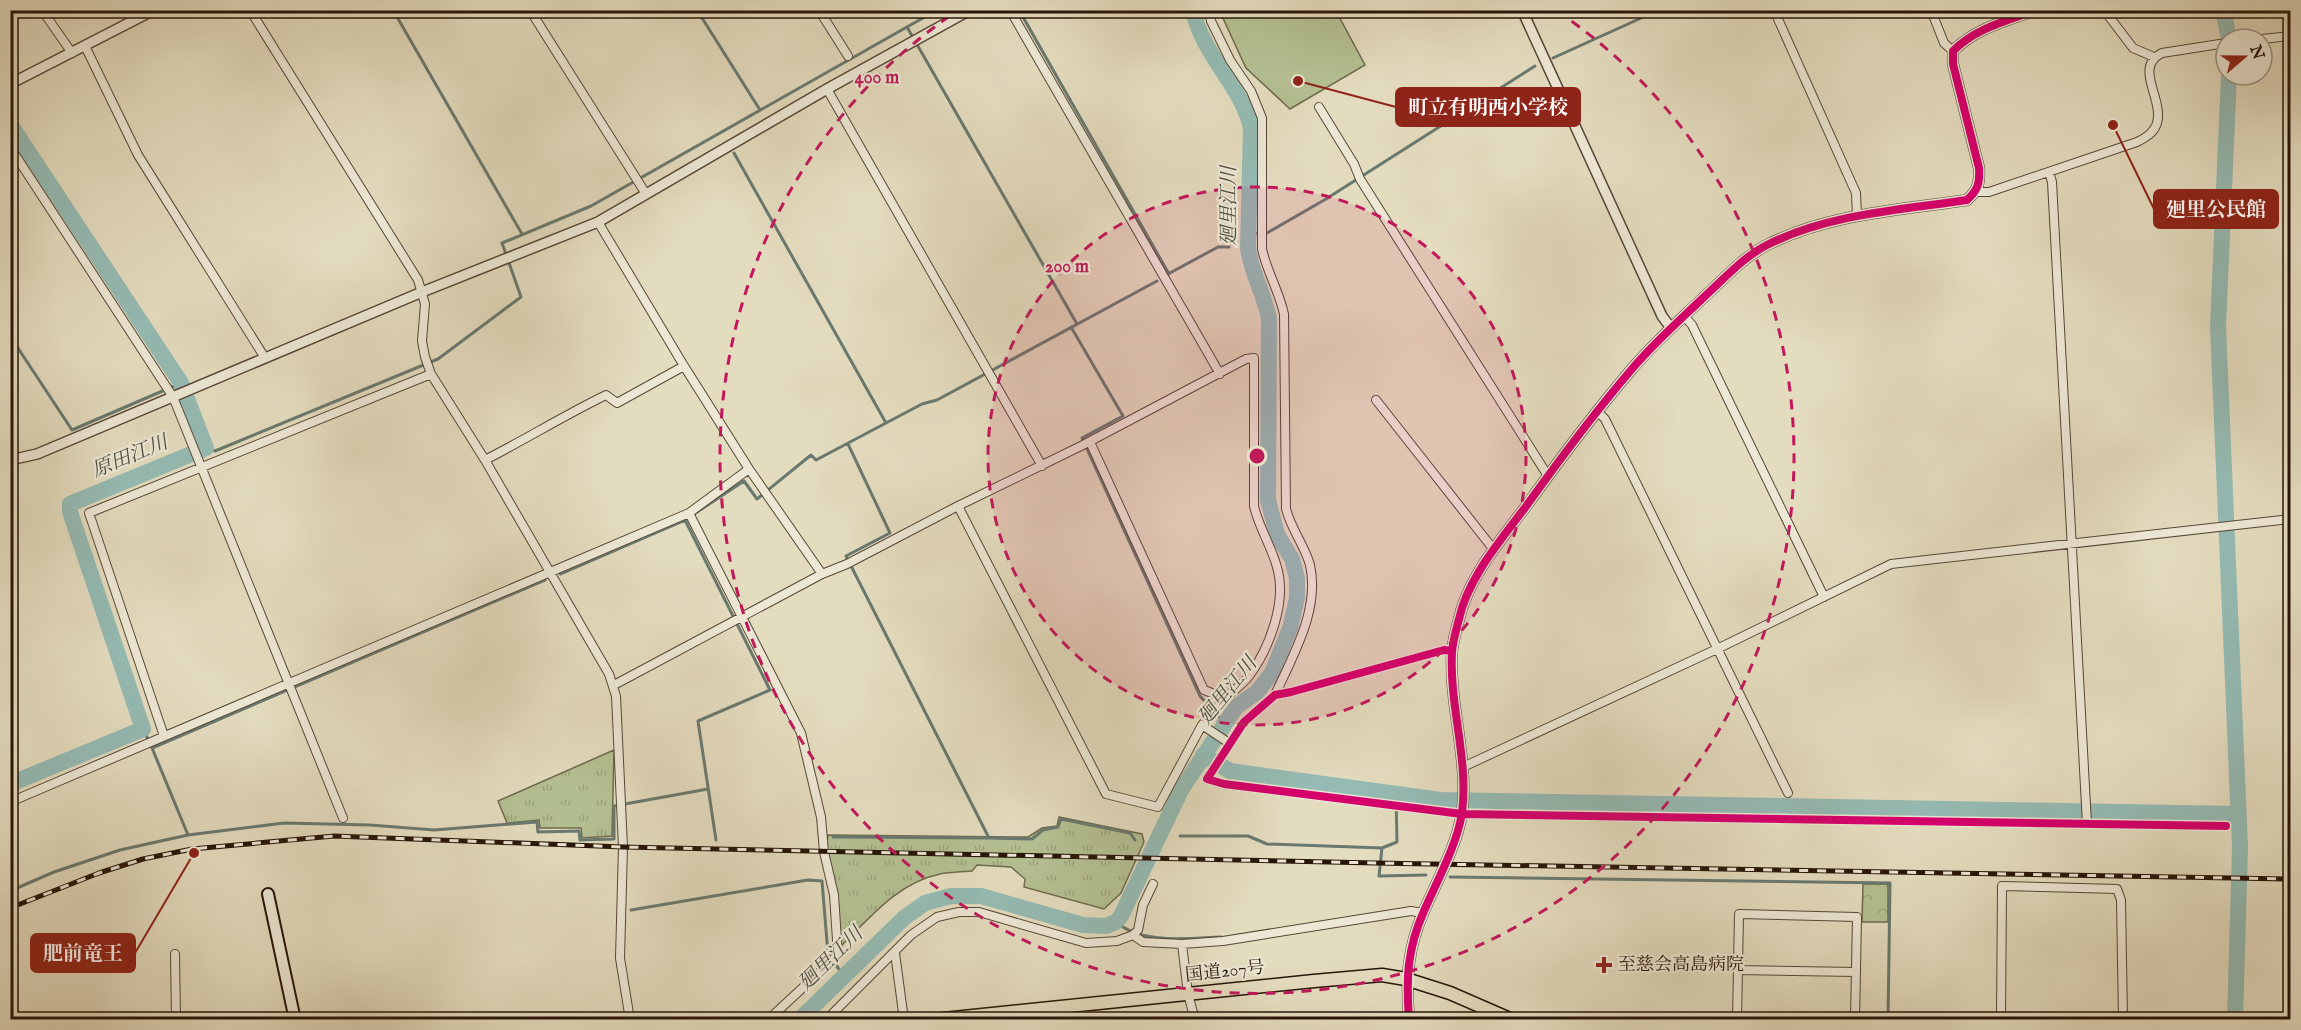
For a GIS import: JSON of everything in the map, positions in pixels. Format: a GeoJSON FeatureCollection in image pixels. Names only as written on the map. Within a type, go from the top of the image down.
{"type":"FeatureCollection","features":[{"type":"Feature","properties":{"kind":"highway","name":"国道207号"},"geometry":{"type":"LineString","coordinates":[[934,1020],[1382,975],[1406,979],[1450,993],[1512,1020]]}},
{"type":"Feature","properties":{"kind":"main road"},"geometry":{"type":"LineString","coordinates":[[268,894],[295,1020]]}},
{"type":"Feature","properties":{"kind":"street"},"geometry":{"type":"LineString","coordinates":[[42,10],[72,53]]}},
{"type":"Feature","properties":{"kind":"street"},"geometry":{"type":"LineString","coordinates":[[10,84],[154,10]]}},
{"type":"Feature","properties":{"kind":"street"},"geometry":{"type":"LineString","coordinates":[[250,10],[418,280],[425,304],[422,341],[424,357],[430,372],[551,573],[614,685],[623,847],[620,958],[630,1020]]}},
{"type":"Feature","properties":{"kind":"street"},"geometry":{"type":"LineString","coordinates":[[530,10],[646,194]]}},
{"type":"Feature","properties":{"kind":"street"},"geometry":{"type":"LineString","coordinates":[[819,10],[848,56]]}},
{"type":"Feature","properties":{"kind":"street"},"geometry":{"type":"LineString","coordinates":[[10,460],[37,454],[170,391],[195,388],[422,292],[598,222],[827,89],[970,10]]}},
{"type":"Feature","properties":{"kind":"street"},"geometry":{"type":"LineString","coordinates":[[1010,10],[1220,374]]}},
{"type":"Feature","properties":{"kind":"street"},"geometry":{"type":"LineString","coordinates":[[1209,10],[1211,21],[1230,60],[1251,91],[1262,118],[1261,237],[1265,264],[1281,301],[1284,314],[1286,509],[1289,523],[1309,564],[1311,603],[1300,638],[1275,695],[1244,722],[1207,779],[1224,784],[1462,814],[2226,826]]}},
{"type":"Feature","properties":{"kind":"street"},"geometry":{"type":"LineString","coordinates":[[1522,10],[1662,316],[1671,328]]}},
{"type":"Feature","properties":{"kind":"street"},"geometry":{"type":"LineString","coordinates":[[1774,10],[1856,193],[1857,217]]}},
{"type":"Feature","properties":{"kind":"street"},"geometry":{"type":"LineString","coordinates":[[1931,10],[1944,43],[1953,51]]}},
{"type":"Feature","properties":{"kind":"street"},"geometry":{"type":"LineString","coordinates":[[1408,1019],[1406,979],[1410,952],[1462,814],[1463,767],[1454,696],[1452,651],[1460,615],[1473,583],[1548,476],[1634,366],[1734,268],[1763,247],[1793,232],[1814,225],[1966,200],[1976,192],[1980,182],[1978,168],[1953,64],[1953,51],[1965,39],[1982,29],[2036,10]]}},
{"type":"Feature","properties":{"kind":"street"},"geometry":{"type":"LineString","coordinates":[[2104,10],[2133,48],[2154,57]]}},
{"type":"Feature","properties":{"kind":"street"},"geometry":{"type":"LineString","coordinates":[[2274,38],[2290,36]]}},
{"type":"Feature","properties":{"kind":"street"},"geometry":{"type":"LineString","coordinates":[[1976,192],[1989,192],[2137,142],[2150,134],[2157,123],[2158,109],[2149,74],[2150,62],[2162,53],[2214,45]]}},
{"type":"Feature","properties":{"kind":"street"},"geometry":{"type":"LineString","coordinates":[[86,46],[138,155],[265,357]]}},
{"type":"Feature","properties":{"kind":"street"},"geometry":{"type":"LineString","coordinates":[[827,89],[1042,466]]}},
{"type":"Feature","properties":{"kind":"street"},"geometry":{"type":"LineString","coordinates":[[1319,107],[1359,176],[1548,476]]}},
{"type":"Feature","properties":{"kind":"street"},"geometry":{"type":"LineString","coordinates":[[10,147],[170,391],[343,818]]}},
{"type":"Feature","properties":{"kind":"street"},"geometry":{"type":"LineString","coordinates":[[2049,172],[2052,182],[2087,824]]}},
{"type":"Feature","properties":{"kind":"street"},"geometry":{"type":"LineString","coordinates":[[598,222],[748,469],[822,574]]}},
{"type":"Feature","properties":{"kind":"street"},"geometry":{"type":"LineString","coordinates":[[1684,316],[1692,326],[1824,597]]}},
{"type":"Feature","properties":{"kind":"street"},"geometry":{"type":"LineString","coordinates":[[614,685],[822,574],[850,562],[958,506],[1086,444],[1246,360],[1254,358],[1254,506],[1258,523],[1278,572],[1281,589],[1276,615],[1261,658],[1247,678],[1225,698],[1202,725],[1158,807],[1106,794],[958,506]]}},
{"type":"Feature","properties":{"kind":"street"},"geometry":{"type":"LineString","coordinates":[[484,460],[529,438],[562,416],[606,394],[617,403],[684,366]]}},
{"type":"Feature","properties":{"kind":"street"},"geometry":{"type":"LineString","coordinates":[[164,736],[89,513],[203,468],[430,372]]}},
{"type":"Feature","properties":{"kind":"street"},"geometry":{"type":"LineString","coordinates":[[1376,400],[1494,550]]}},
{"type":"Feature","properties":{"kind":"street"},"geometry":{"type":"LineString","coordinates":[[1597,411],[1605,419],[1788,793]]}},
{"type":"Feature","properties":{"kind":"street"},"geometry":{"type":"LineString","coordinates":[[1086,444],[1204,690],[1225,698]]}},
{"type":"Feature","properties":{"kind":"street"},"geometry":{"type":"LineString","coordinates":[[10,802],[164,736],[290,687],[551,573],[690,516],[748,469]]}},
{"type":"Feature","properties":{"kind":"street"},"geometry":{"type":"LineString","coordinates":[[690,516],[737,620],[804,742],[821,817],[824,852],[834,895],[838,956],[768,1020]]}},
{"type":"Feature","properties":{"kind":"street"},"geometry":{"type":"LineString","coordinates":[[1463,767],[1717,649],[1891,564],[2290,519]]}},
{"type":"Feature","properties":{"kind":"street"},"geometry":{"type":"LineString","coordinates":[[1275,695],[1444,650],[1452,651]]}},
{"type":"Feature","properties":{"kind":"street"},"geometry":{"type":"LineString","coordinates":[[1202,725],[1229,743]]}},
{"type":"Feature","properties":{"kind":"street"},"geometry":{"type":"LineString","coordinates":[[1153,884],[1143,905],[1136,932],[1143,942],[1182,944],[1224,941],[1410,911],[1423,913]]}},
{"type":"Feature","properties":{"kind":"street"},"geometry":{"type":"LineString","coordinates":[[2001,1020],[2002,886],[2117,889],[2121,900],[2123,1020]]}},
{"type":"Feature","properties":{"kind":"street"},"geometry":{"type":"LineString","coordinates":[[826,1020],[911,935],[928,922],[958,912],[979,912],[1086,943],[1117,941],[1136,932]]}},
{"type":"Feature","properties":{"kind":"street"},"geometry":{"type":"LineString","coordinates":[[1737,1020],[1739,914],[1857,916],[1855,1020]]}},
{"type":"Feature","properties":{"kind":"street"},"geometry":{"type":"LineString","coordinates":[[1182,944],[1188,994],[1195,1020]]}},
{"type":"Feature","properties":{"kind":"street"},"geometry":{"type":"LineString","coordinates":[[895,953],[904,1020]]}},
{"type":"Feature","properties":{"kind":"street"},"geometry":{"type":"LineString","coordinates":[[176,954],[176,1020]]}},
{"type":"Feature","properties":{"kind":"street"},"geometry":{"type":"LineString","coordinates":[[1738,970],[1856,972]]}},
{"type":"Feature","properties":{"kind":"green space"},"geometry":{"type":"Polygon","coordinates":[[[1222,10],[1336,11],[1365,65],[1290,109],[1246,68],[1221,14],[1222,10]]]}},
{"type":"Feature","properties":{"kind":"green space"},"geometry":{"type":"Polygon","coordinates":[[[614,750],[612,836],[582,838],[581,828],[540,828],[539,820],[507,823],[498,801],[614,750]]]}},
{"type":"Feature","properties":{"kind":"green space"},"geometry":{"type":"Polygon","coordinates":[[[1059,817],[1142,834],[1144,842],[1121,893],[1104,909],[1024,887],[1025,879],[1011,867],[977,865],[972,871],[940,874],[910,885],[885,903],[840,947],[826,847],[828,835],[1028,837],[1042,828],[1057,826],[1059,817]]]}},
{"type":"Feature","properties":{"kind":"green space"},"geometry":{"type":"Polygon","coordinates":[[[1863,884],[1888,884],[1888,922],[1862,922],[1863,884]]]}},
{"type":"Feature","properties":{"kind":"waterway"},"geometry":{"type":"LineString","coordinates":[[393,10],[522,234]]}},
{"type":"Feature","properties":{"kind":"waterway"},"geometry":{"type":"LineString","coordinates":[[697,10],[760,110]]}},
{"type":"Feature","properties":{"kind":"waterway"},"geometry":{"type":"LineString","coordinates":[[206,448],[215,451],[438,359],[521,297],[502,243],[591,206],[937,10]]}},
{"type":"Feature","properties":{"kind":"waterway"},"geometry":{"type":"LineString","coordinates":[[1019,10],[1169,274]]}},
{"type":"Feature","properties":{"kind":"waterway","name":"廻里江川"},"geometry":{"type":"LineString","coordinates":[[799,1020],[904,918],[925,903],[951,896],[981,896],[1083,925],[1106,926],[1116,922],[1121,916],[1181,790],[1236,707],[1257,692],[1272,673],[1290,628],[1297,598],[1297,578],[1292,559],[1277,534],[1268,500],[1269,318],[1248,249],[1251,128],[1239,98],[1205,42],[1193,10]]}},
{"type":"Feature","properties":{"kind":"waterway"},"geometry":{"type":"LineString","coordinates":[[1553,58],[1650,14],[1648,10]]}},
{"type":"Feature","properties":{"kind":"waterway"},"geometry":{"type":"LineString","coordinates":[[2223,10],[2227,27]]}},
{"type":"Feature","properties":{"kind":"waterway"},"geometry":{"type":"LineString","coordinates":[[907,27],[1077,324]]}},
{"type":"Feature","properties":{"kind":"waterway"},"geometry":{"type":"LineString","coordinates":[[1247,234],[1267,233],[1326,199],[1535,66]]}},
{"type":"Feature","properties":{"kind":"waterway"},"geometry":{"type":"LineString","coordinates":[[2228,87],[2218,327],[2240,847],[2235,1020]]}},
{"type":"Feature","properties":{"kind":"waterway","name":"原田江川"},"geometry":{"type":"LineString","coordinates":[[10,124],[181,383],[206,448],[70,504],[70,512],[143,729],[10,784]]}},
{"type":"Feature","properties":{"kind":"waterway"},"geometry":{"type":"LineString","coordinates":[[734,153],[886,423]]}},
{"type":"Feature","properties":{"kind":"waterway"},"geometry":{"type":"LineString","coordinates":[[1168,274],[1218,247],[1229,247]]}},
{"type":"Feature","properties":{"kind":"waterway","name":"廻里江川"},"geometry":{"type":"LineString","coordinates":[[1242,249],[1248,249]]}},
{"type":"Feature","properties":{"kind":"waterway"},"geometry":{"type":"LineString","coordinates":[[560,574],[685,520],[744,481],[757,499],[811,455],[816,460],[922,404],[937,400],[1157,281]]}},
{"type":"Feature","properties":{"kind":"waterway"},"geometry":{"type":"LineString","coordinates":[[1071,327],[1123,416],[1082,438],[1200,696],[1208,705]]}},
{"type":"Feature","properties":{"kind":"waterway"},"geometry":{"type":"LineString","coordinates":[[10,336],[72,430],[181,383]]}},
{"type":"Feature","properties":{"kind":"waterway"},"geometry":{"type":"LineString","coordinates":[[848,444],[890,533],[846,556],[989,838],[1032,839],[1043,830],[1058,827],[1061,819],[1130,833],[1135,840]]}},
{"type":"Feature","properties":{"kind":"waterway"},"geometry":{"type":"LineString","coordinates":[[685,520],[770,690],[698,721],[716,840]]}},
{"type":"Feature","properties":{"kind":"waterway"},"geometry":{"type":"LineString","coordinates":[[143,729],[152,748],[545,580]]}},
{"type":"Feature","properties":{"kind":"waterway"},"geometry":{"type":"LineString","coordinates":[[1219,717],[1227,720]]}},
{"type":"Feature","properties":{"kind":"waterway"},"geometry":{"type":"LineString","coordinates":[[152,748],[188,835]]}},
{"type":"Feature","properties":{"kind":"waterway"},"geometry":{"type":"LineString","coordinates":[[1203,755],[1230,771],[1441,800],[2238,814]]}},
{"type":"Feature","properties":{"kind":"waterway"},"geometry":{"type":"LineString","coordinates":[[10,891],[54,872],[120,850],[188,835],[284,823],[370,825],[434,830],[537,822],[538,832],[579,831],[580,840],[614,839],[614,806],[708,789]]}},
{"type":"Feature","properties":{"kind":"waterway"},"geometry":{"type":"LineString","coordinates":[[1180,836],[1248,836],[1267,844],[1382,848],[1397,842],[1396,794]]}},
{"type":"Feature","properties":{"kind":"waterway"},"geometry":{"type":"LineString","coordinates":[[833,837],[989,838]]}},
{"type":"Feature","properties":{"kind":"waterway"},"geometry":{"type":"LineString","coordinates":[[1382,848],[1379,876],[1426,875]]}},
{"type":"Feature","properties":{"kind":"waterway"},"geometry":{"type":"LineString","coordinates":[[1450,877],[1890,883],[1888,1020]]}},
{"type":"Feature","properties":{"kind":"waterway"},"geometry":{"type":"LineString","coordinates":[[631,910],[808,880],[822,881],[828,954],[844,976]]}},
{"type":"Feature","properties":{"kind":"waterway"},"geometry":{"type":"LineString","coordinates":[[1116,922],[1127,929],[1152,937],[1180,939],[1221,937]]}},
{"type":"Feature","properties":{"kind":"railway"},"geometry":{"type":"LineString","coordinates":[[10,908],[99,873],[143,859],[192,849],[334,836],[623,847],[2290,879]]}},
{"type":"Feature","properties":{"kind":"cycle path"},"geometry":{"type":"LineString","coordinates":[[1409,1020],[1408,978],[1414,938],[1451,850],[1462,813],[1463,773],[1453,692],[1452,652],[1463,603],[1478,573],[1565,453],[1632,369],[1733,269],[1767,245],[1815,226],[1890,210],[1967,200],[1971,196],[1978,186],[1979,168],[1953,64],[1953,51],[1981,31],[2036,10]]}},
{"type":"Feature","properties":{"kind":"cycle path"},"geometry":{"type":"LineString","coordinates":[[1452,651],[1444,650],[1275,695],[1244,722],[1207,779],[1224,784],[1462,814],[2226,826]]}},
{"type":"Feature","properties":{"kind":"place","name":"町立有明西小学校"},"geometry":{"type":"Point","coordinates":[1298,81]}},
{"type":"Feature","properties":{"kind":"place","name":"廻里公民館"},"geometry":{"type":"Point","coordinates":[2113,125]}},
{"type":"Feature","properties":{"kind":"place","name":"肥前竜王"},"geometry":{"type":"Point","coordinates":[194,853]}},
{"type":"Feature","properties":{"kind":"place","name":"至慈会高島病院"},"geometry":{"type":"Point","coordinates":[1604,965]}}]}
